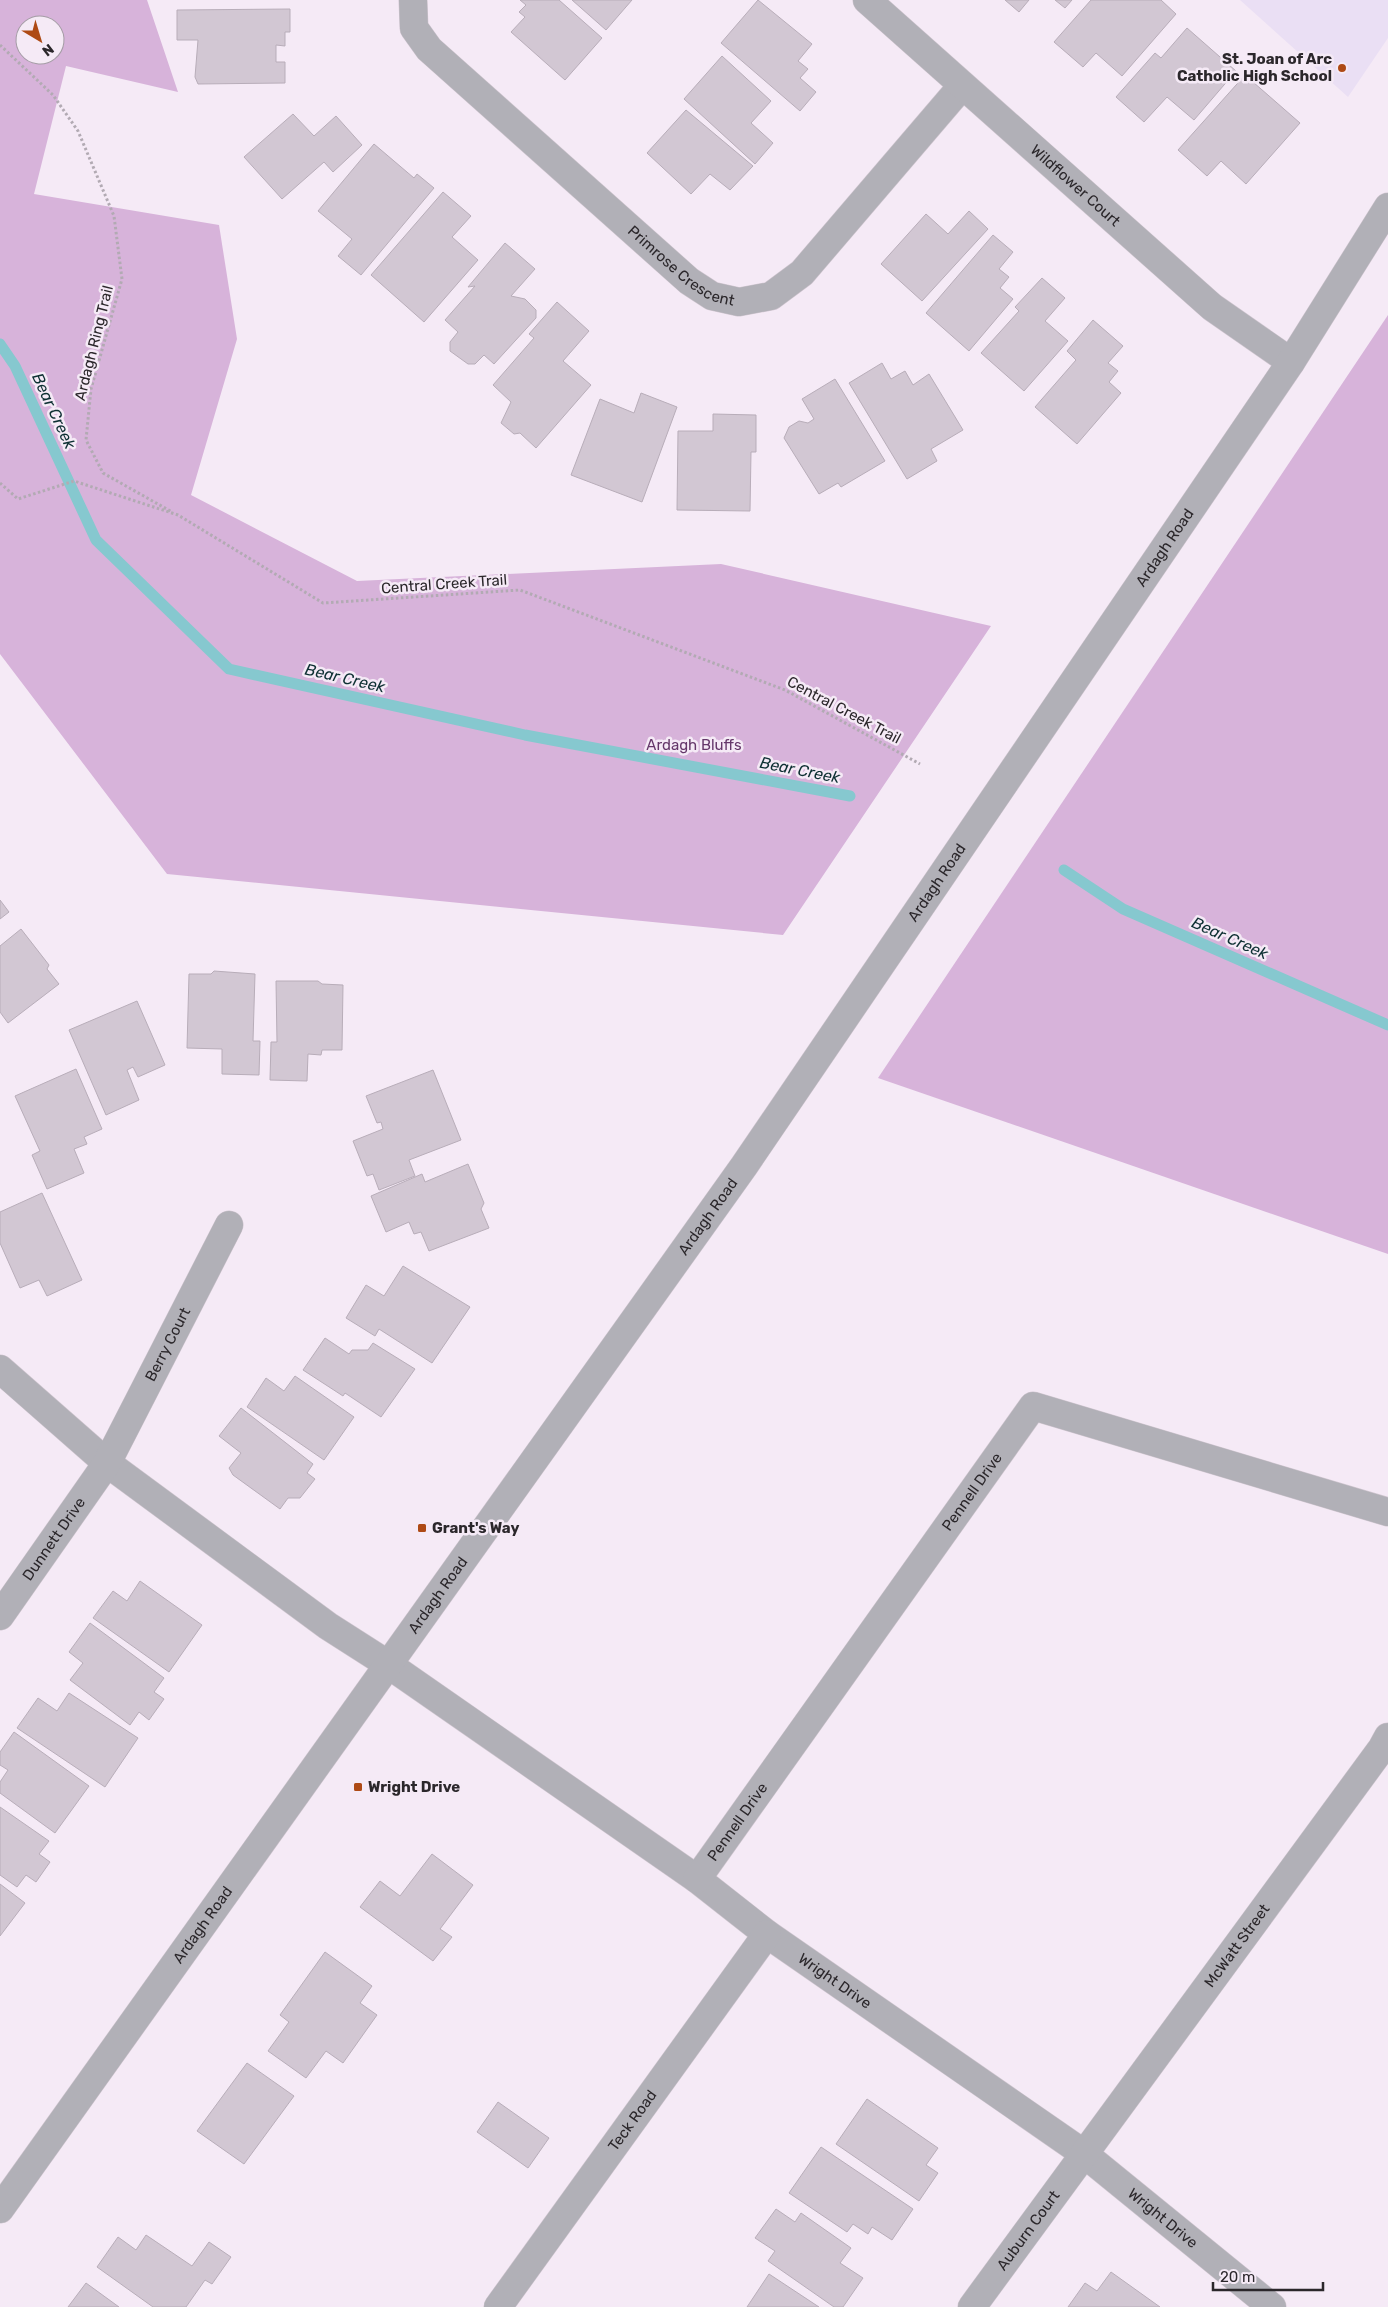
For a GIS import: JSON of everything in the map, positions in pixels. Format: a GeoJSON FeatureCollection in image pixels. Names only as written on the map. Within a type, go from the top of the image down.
{"type":"FeatureCollection","features":[{"type":"Feature","properties":{"kind":"street","name":"Primrose Crescent"},"geometry":{"type":"LineString","coordinates":[[414,0],[414,28],[429,49],[689,281],[712,296],[739,302],[772,296],[802,273],[962,86]]}},
{"type":"Feature","properties":{"kind":"street","name":"Wildflower Court"},"geometry":{"type":"LineString","coordinates":[[867,0],[1212,307],[1291,362]]}},
{"type":"Feature","properties":{"kind":"street","name":"Ardagh Road"},"geometry":{"type":"LineString","coordinates":[[0,2209],[744,1166],[1291,362],[1388,207]]}},
{"type":"Feature","properties":{"kind":"street","name":"Berry Court"},"geometry":{"type":"LineString","coordinates":[[107,1463],[230,1225]]}},
{"type":"Feature","properties":{"kind":"street"},"geometry":{"type":"LineString","coordinates":[[0,1369],[107,1463],[328,1626],[389,1666]]}},
{"type":"Feature","properties":{"kind":"street","name":"Pennell Drive"},"geometry":{"type":"LineString","coordinates":[[696,1880],[1033,1406],[1388,1512]]}},
{"type":"Feature","properties":{"kind":"street","name":"Dunnett Drive"},"geometry":{"type":"LineString","coordinates":[[0,1616],[107,1463]]}},
{"type":"Feature","properties":{"kind":"street","name":"Wright Drive"},"geometry":{"type":"LineString","coordinates":[[389,1666],[696,1880],[767,1934],[1083,2153],[1272,2307]]}},
{"type":"Feature","properties":{"kind":"street","name":"McWatt Street"},"geometry":{"type":"LineString","coordinates":[[1083,2153],[1388,1737]]}},
{"type":"Feature","properties":{"kind":"street","name":"Teck Road"},"geometry":{"type":"LineString","coordinates":[[498,2307],[767,1934]]}},
{"type":"Feature","properties":{"kind":"street","name":"Auburn Court"},"geometry":{"type":"LineString","coordinates":[[972,2307],[1083,2153]]}},
{"type":"Feature","properties":{"kind":"path","name":"Ardagh Ring Trail"},"geometry":{"type":"LineString","coordinates":[[0,45],[53,95],[78,131],[114,216],[122,279],[91,389],[86,440],[103,473],[178,515]]}},
{"type":"Feature","properties":{"kind":"path","name":"Central Creek Trail"},"geometry":{"type":"LineString","coordinates":[[0,483],[18,498],[74,482],[178,515],[323,603],[520,590],[785,690],[920,764]]}},
{"type":"Feature","properties":{"kind":"shaded area","name":"St. Joan of Arc Catholic High School"},"geometry":{"type":"Polygon","coordinates":[[[1240,0],[1388,0],[1388,38],[1348,97],[1240,0]]]}},
{"type":"Feature","properties":{"kind":"green space","name":"Ardagh Bluffs"},"geometry":{"type":"Polygon","coordinates":[[[0,0],[147,0],[178,92],[66,66],[34,194],[219,225],[237,339],[191,495],[357,581],[721,564],[991,626],[783,935],[167,874],[0,654],[0,0]]]}},
{"type":"Feature","properties":{"kind":"green space"},"geometry":{"type":"Polygon","coordinates":[[[1388,315],[1388,1254],[878,1078],[1388,315]]]}},
{"type":"Feature","properties":{"kind":"building"},"geometry":{"type":"Polygon","coordinates":[[[520,0],[559,0],[602,38],[565,80],[511,32],[525,17],[519,12],[526,5],[520,0]]]}},
{"type":"Feature","properties":{"kind":"building"},"geometry":{"type":"Polygon","coordinates":[[[572,0],[632,0],[606,30],[572,0]]]}},
{"type":"Feature","properties":{"kind":"building"},"geometry":{"type":"Polygon","coordinates":[[[758,0],[812,44],[798,61],[808,69],[800,78],[816,92],[800,111],[721,43],[758,0]]]}},
{"type":"Feature","properties":{"kind":"building"},"geometry":{"type":"Polygon","coordinates":[[[1005,0],[1029,0],[1019,12],[1005,0]]]}},
{"type":"Feature","properties":{"kind":"building"},"geometry":{"type":"Polygon","coordinates":[[[1055,0],[1072,0],[1065,8],[1055,0]]]}},
{"type":"Feature","properties":{"kind":"building"},"geometry":{"type":"Polygon","coordinates":[[[1091,0],[1161,0],[1176,14],[1122,76],[1096,53],[1083,67],[1054,42],[1091,0]]]}},
{"type":"Feature","properties":{"kind":"building"},"geometry":{"type":"Polygon","coordinates":[[[290,9],[290,32],[285,32],[285,46],[276,45],[276,62],[285,62],[285,83],[198,84],[195,77],[198,40],[177,40],[177,10],[290,9]]]}},
{"type":"Feature","properties":{"kind":"building"},"geometry":{"type":"Polygon","coordinates":[[[1187,28],[1236,71],[1194,120],[1167,97],[1144,122],[1116,97],[1155,53],[1161,58],[1187,28]]]}},
{"type":"Feature","properties":{"kind":"building"},"geometry":{"type":"Polygon","coordinates":[[[722,56],[771,101],[751,123],[773,143],[755,164],[684,99],[722,56]]]}},
{"type":"Feature","properties":{"kind":"building"},"geometry":{"type":"Polygon","coordinates":[[[1245,75],[1300,123],[1246,184],[1221,161],[1207,176],[1178,150],[1245,75]]]}},
{"type":"Feature","properties":{"kind":"building"},"geometry":{"type":"Polygon","coordinates":[[[686,110],[753,166],[730,190],[710,174],[691,194],[647,153],[686,110]]]}},
{"type":"Feature","properties":{"kind":"building"},"geometry":{"type":"Polygon","coordinates":[[[293,114],[314,136],[336,116],[362,145],[333,172],[324,162],[282,199],[244,157],[293,114]]]}},
{"type":"Feature","properties":{"kind":"building"},"geometry":{"type":"Polygon","coordinates":[[[374,144],[414,178],[417,174],[434,188],[361,275],[338,256],[352,239],[318,211],[374,144]]]}},
{"type":"Feature","properties":{"kind":"building"},"geometry":{"type":"Polygon","coordinates":[[[443,192],[471,216],[452,237],[478,260],[424,322],[371,275],[443,192]]]}},
{"type":"Feature","properties":{"kind":"building"},"geometry":{"type":"Polygon","coordinates":[[[969,211],[988,229],[922,301],[881,264],[926,214],[948,234],[969,211]]]}},
{"type":"Feature","properties":{"kind":"building"},"geometry":{"type":"Polygon","coordinates":[[[993,235],[1013,252],[999,269],[1009,277],[1000,288],[1013,299],[969,351],[926,313],[993,235]]]}},
{"type":"Feature","properties":{"kind":"building"},"geometry":{"type":"Polygon","coordinates":[[[505,243],[535,269],[511,296],[525,299],[536,310],[536,318],[494,364],[484,355],[475,364],[468,364],[450,351],[450,342],[458,332],[445,320],[475,286],[468,287],[505,243]]]}},
{"type":"Feature","properties":{"kind":"building"},"geometry":{"type":"Polygon","coordinates":[[[1042,278],[1065,298],[1045,321],[1068,341],[1024,391],[981,353],[1019,311],[1015,307],[1042,278]]]}},
{"type":"Feature","properties":{"kind":"building"},"geometry":{"type":"Polygon","coordinates":[[[557,302],[589,331],[563,361],[591,385],[536,448],[520,433],[514,434],[501,423],[511,402],[493,385],[534,338],[529,334],[557,302]]]}},
{"type":"Feature","properties":{"kind":"building"},"geometry":{"type":"Polygon","coordinates":[[[1093,320],[1123,346],[1108,363],[1118,371],[1109,382],[1121,393],[1077,444],[1035,407],[1076,360],[1067,351],[1093,320]]]}},
{"type":"Feature","properties":{"kind":"building"},"geometry":{"type":"Polygon","coordinates":[[[882,363],[891,379],[905,371],[913,385],[929,374],[963,430],[931,449],[937,461],[907,479],[849,383],[882,363]]]}},
{"type":"Feature","properties":{"kind":"building"},"geometry":{"type":"Polygon","coordinates":[[[835,379],[885,461],[841,487],[838,483],[819,494],[784,438],[789,427],[799,421],[808,423],[814,419],[802,399],[835,379]]]}},
{"type":"Feature","properties":{"kind":"building"},"geometry":{"type":"Polygon","coordinates":[[[641,393],[677,407],[642,502],[571,475],[600,399],[634,413],[641,393]]]}},
{"type":"Feature","properties":{"kind":"building"},"geometry":{"type":"Polygon","coordinates":[[[713,414],[756,415],[756,452],[751,452],[750,511],[677,510],[678,431],[713,431],[713,414]]]}},
{"type":"Feature","properties":{"kind":"building"},"geometry":{"type":"Polygon","coordinates":[[[0,900],[9,912],[0,919],[0,900]]]}},
{"type":"Feature","properties":{"kind":"building"},"geometry":{"type":"Polygon","coordinates":[[[21,929],[49,965],[47,969],[59,984],[8,1023],[0,1012],[0,946],[21,929]]]}},
{"type":"Feature","properties":{"kind":"building"},"geometry":{"type":"Polygon","coordinates":[[[214,971],[255,974],[253,1041],[260,1041],[259,1075],[222,1074],[222,1049],[187,1048],[189,974],[211,974],[214,971]]]}},
{"type":"Feature","properties":{"kind":"building"},"geometry":{"type":"Polygon","coordinates":[[[276,981],[318,981],[322,984],[343,985],[342,1050],[322,1050],[321,1055],[308,1054],[307,1081],[270,1080],[271,1042],[277,1042],[276,981]]]}},
{"type":"Feature","properties":{"kind":"building"},"geometry":{"type":"Polygon","coordinates":[[[137,1001],[165,1065],[138,1077],[133,1067],[127,1070],[139,1100],[106,1115],[69,1030],[137,1001]]]}},
{"type":"Feature","properties":{"kind":"building"},"geometry":{"type":"Polygon","coordinates":[[[76,1069],[102,1129],[84,1137],[87,1144],[74,1149],[84,1173],[47,1189],[32,1155],[40,1151],[15,1096],[76,1069]]]}},
{"type":"Feature","properties":{"kind":"building"},"geometry":{"type":"Polygon","coordinates":[[[433,1070],[461,1140],[409,1160],[415,1176],[379,1190],[373,1174],[367,1176],[353,1141],[383,1129],[381,1122],[377,1123],[366,1096],[433,1070]]]}},
{"type":"Feature","properties":{"kind":"building"},"geometry":{"type":"Polygon","coordinates":[[[468,1164],[484,1203],[481,1209],[489,1228],[429,1251],[421,1232],[414,1234],[409,1222],[386,1232],[371,1196],[422,1174],[425,1182],[468,1164]]]}},
{"type":"Feature","properties":{"kind":"building"},"geometry":{"type":"Polygon","coordinates":[[[42,1193],[82,1280],[47,1296],[39,1280],[20,1288],[0,1243],[0,1212],[42,1193]]]}},
{"type":"Feature","properties":{"kind":"building"},"geometry":{"type":"Polygon","coordinates":[[[403,1266],[470,1307],[432,1363],[379,1329],[375,1336],[346,1318],[366,1285],[384,1296],[403,1266]]]}},
{"type":"Feature","properties":{"kind":"building"},"geometry":{"type":"Polygon","coordinates":[[[325,1338],[349,1354],[352,1350],[368,1350],[373,1343],[415,1369],[381,1417],[345,1393],[343,1396],[303,1370],[325,1338]]]}},
{"type":"Feature","properties":{"kind":"building"},"geometry":{"type":"Polygon","coordinates":[[[295,1376],[354,1417],[324,1460],[247,1407],[266,1378],[284,1391],[295,1376]]]}},
{"type":"Feature","properties":{"kind":"building"},"geometry":{"type":"Polygon","coordinates":[[[241,1408],[313,1464],[307,1473],[315,1479],[300,1498],[288,1498],[280,1509],[233,1475],[229,1468],[241,1453],[219,1436],[241,1408]]]}},
{"type":"Feature","properties":{"kind":"building"},"geometry":{"type":"Polygon","coordinates":[[[140,1581],[202,1625],[169,1672],[93,1618],[113,1591],[127,1601],[140,1581]]]}},
{"type":"Feature","properties":{"kind":"building"},"geometry":{"type":"Polygon","coordinates":[[[90,1623],[164,1678],[154,1692],[164,1699],[149,1720],[139,1712],[130,1725],[70,1680],[83,1663],[69,1652],[90,1623]]]}},
{"type":"Feature","properties":{"kind":"building"},"geometry":{"type":"Polygon","coordinates":[[[69,1693],[138,1738],[105,1787],[17,1728],[38,1698],[57,1711],[69,1693]]]}},
{"type":"Feature","properties":{"kind":"building"},"geometry":{"type":"Polygon","coordinates":[[[14,1732],[89,1786],[55,1833],[0,1793],[0,1782],[8,1770],[0,1765],[0,1752],[14,1732]]]}},
{"type":"Feature","properties":{"kind":"building"},"geometry":{"type":"Polygon","coordinates":[[[0,1807],[49,1841],[39,1854],[50,1862],[36,1882],[26,1875],[17,1887],[0,1875],[0,1807]]]}},
{"type":"Feature","properties":{"kind":"building"},"geometry":{"type":"Polygon","coordinates":[[[432,1854],[473,1885],[440,1929],[452,1937],[433,1961],[360,1907],[380,1881],[400,1896],[432,1854]]]}},
{"type":"Feature","properties":{"kind":"building"},"geometry":{"type":"Polygon","coordinates":[[[0,1884],[25,1903],[0,1936],[0,1884]]]}},
{"type":"Feature","properties":{"kind":"building"},"geometry":{"type":"Polygon","coordinates":[[[325,1952],[372,1986],[360,2003],[377,2015],[343,2063],[326,2051],[306,2078],[268,2051],[289,2022],[280,2015],[325,1952]]]}},
{"type":"Feature","properties":{"kind":"building"},"geometry":{"type":"Polygon","coordinates":[[[247,2063],[294,2096],[244,2164],[197,2131],[247,2063]]]}},
{"type":"Feature","properties":{"kind":"building"},"geometry":{"type":"Polygon","coordinates":[[[867,2099],[938,2148],[926,2165],[938,2173],[919,2201],[836,2144],[867,2099]]]}},
{"type":"Feature","properties":{"kind":"building"},"geometry":{"type":"Polygon","coordinates":[[[498,2102],[549,2138],[528,2168],[477,2132],[498,2102]]]}},
{"type":"Feature","properties":{"kind":"building"},"geometry":{"type":"Polygon","coordinates":[[[821,2147],[913,2209],[892,2240],[872,2227],[868,2234],[853,2224],[847,2232],[789,2193],[821,2147]]]}},
{"type":"Feature","properties":{"kind":"building"},"geometry":{"type":"Polygon","coordinates":[[[776,2209],[795,2222],[801,2213],[851,2248],[840,2263],[863,2278],[843,2307],[834,2307],[768,2261],[775,2251],[755,2238],[776,2209]]]}},
{"type":"Feature","properties":{"kind":"building"},"geometry":{"type":"Polygon","coordinates":[[[146,2235],[192,2266],[209,2242],[231,2257],[212,2284],[205,2280],[186,2307],[153,2307],[97,2267],[118,2237],[136,2250],[146,2235]]]}},
{"type":"Feature","properties":{"kind":"building"},"geometry":{"type":"Polygon","coordinates":[[[1111,2272],[1160,2307],[1068,2307],[1085,2283],[1097,2291],[1111,2272]]]}},
{"type":"Feature","properties":{"kind":"building"},"geometry":{"type":"Polygon","coordinates":[[[769,2274],[819,2307],[747,2307],[769,2274]]]}},
{"type":"Feature","properties":{"kind":"building"},"geometry":{"type":"Polygon","coordinates":[[[86,2283],[119,2307],[68,2307],[86,2283]]]}},
{"type":"Feature","properties":{"kind":"waterway","name":"Bear Creek"},"geometry":{"type":"LineString","coordinates":[[0,344],[15,366],[96,540],[229,669],[525,735],[850,796]]}},
{"type":"Feature","properties":{"kind":"waterway","name":"Bear Creek"},"geometry":{"type":"LineString","coordinates":[[1064,870],[1123,909],[1388,1025]]}},
{"type":"Feature","properties":{"kind":"place","name":"St. Joan of Arc Catholic High School"},"geometry":{"type":"Point","coordinates":[1342,68]}},
{"type":"Feature","properties":{"kind":"place","name":"Grant's Way"},"geometry":{"type":"Point","coordinates":[422,1528]}},
{"type":"Feature","properties":{"kind":"place","name":"Wright Drive"},"geometry":{"type":"Point","coordinates":[358,1787]}}]}
